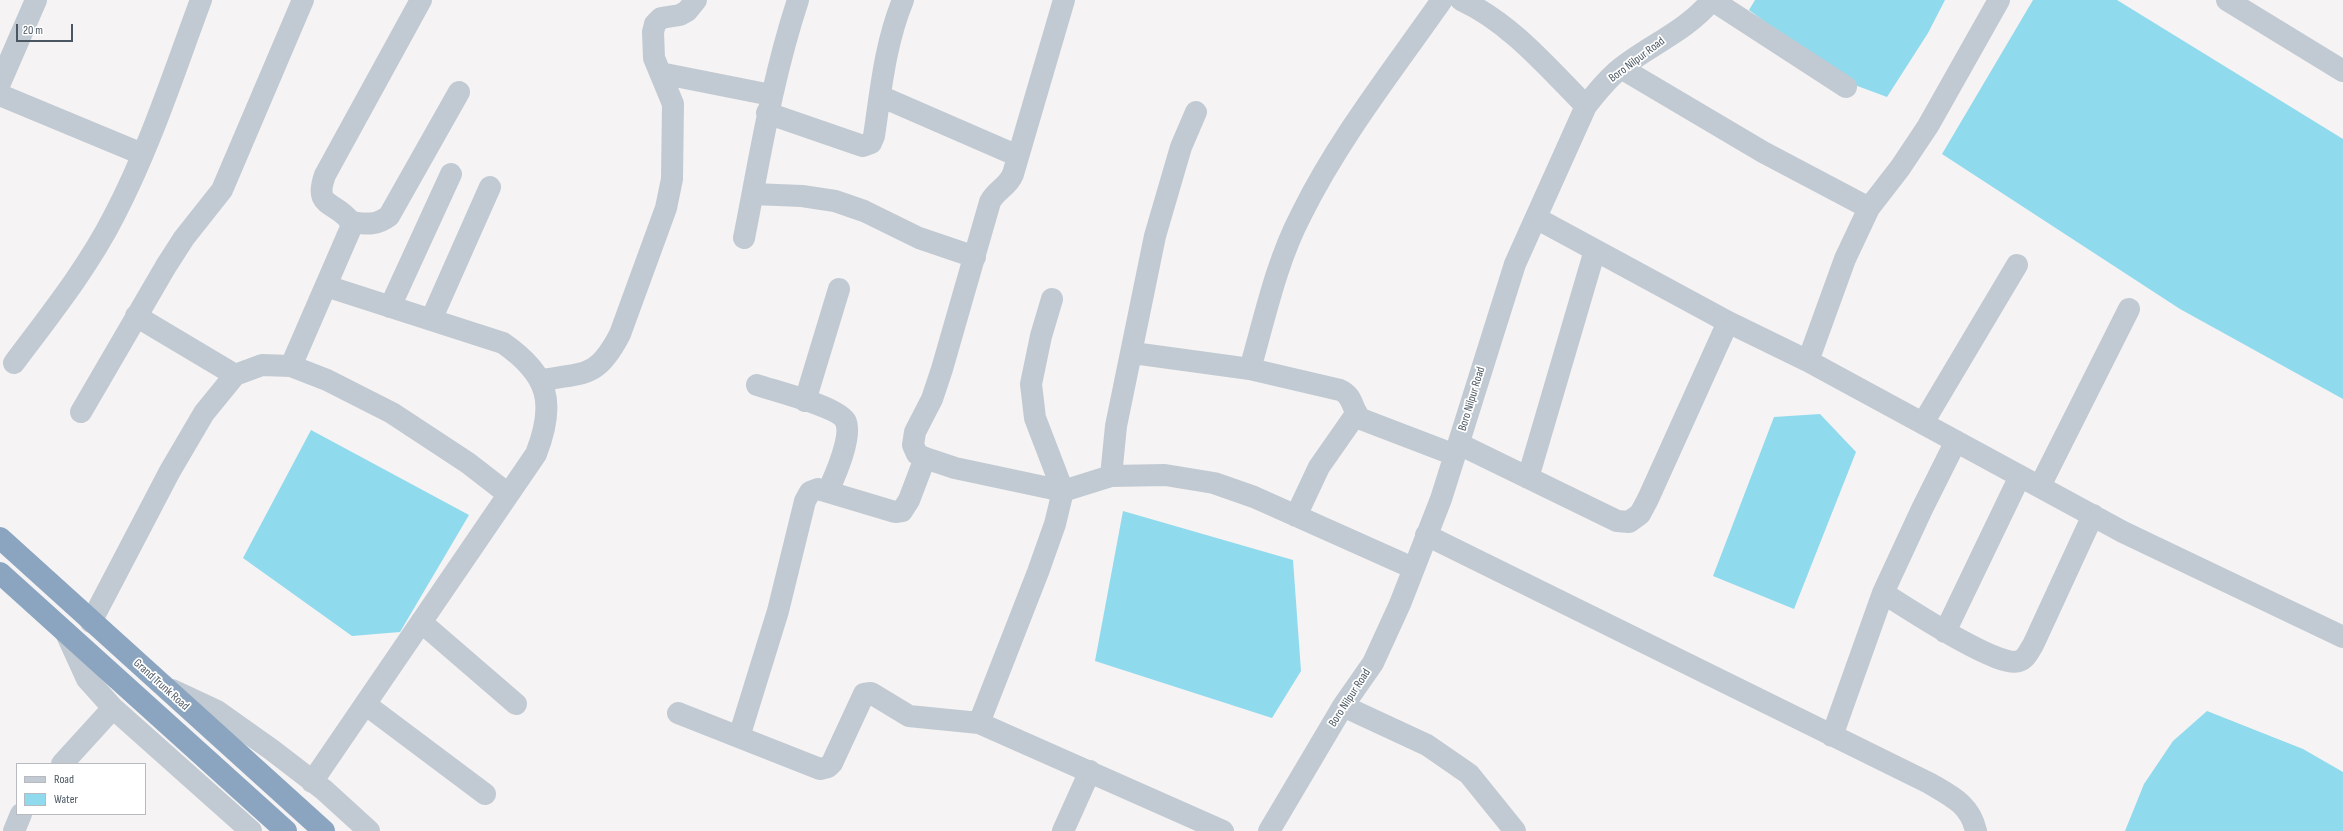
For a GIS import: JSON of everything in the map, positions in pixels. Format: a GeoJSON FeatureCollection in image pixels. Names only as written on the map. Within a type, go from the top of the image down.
{"type":"FeatureCollection","features":[{"type":"Feature","properties":{"kind":"highway","name":"Grand Trunk Road"},"geometry":{"type":"LineString","coordinates":[[0,538],[91,622],[324,831]]}},
{"type":"Feature","properties":{"kind":"highway"},"geometry":{"type":"LineString","coordinates":[[0,573],[286,831]]}},
{"type":"Feature","properties":{"kind":"street"},"geometry":{"type":"LineString","coordinates":[[0,83],[36,0]]}},
{"type":"Feature","properties":{"kind":"street"},"geometry":{"type":"LineString","coordinates":[[14,363],[84,268],[114,216],[142,154],[201,0]]}},
{"type":"Feature","properties":{"kind":"street"},"geometry":{"type":"LineString","coordinates":[[80,412],[184,238],[222,190],[303,0]]}},
{"type":"Feature","properties":{"kind":"street"},"geometry":{"type":"LineString","coordinates":[[421,0],[325,175],[321,188],[321,195],[326,203],[346,216],[351,222],[372,224],[380,223],[389,216],[459,92]]}},
{"type":"Feature","properties":{"kind":"street"},"geometry":{"type":"LineString","coordinates":[[541,380],[582,374],[600,366],[610,353],[620,334],[666,208],[672,179],[673,104],[668,88],[654,58],[653,32],[656,24],[662,18],[680,15],[687,11],[696,0]]}},
{"type":"Feature","properties":{"kind":"street"},"geometry":{"type":"LineString","coordinates":[[744,238],[769,104],[798,0]]}},
{"type":"Feature","properties":{"kind":"street"},"geometry":{"type":"LineString","coordinates":[[660,73],[769,104],[863,146],[871,143],[874,136],[885,55],[893,24],[903,0]]}},
{"type":"Feature","properties":{"kind":"street"},"geometry":{"type":"LineString","coordinates":[[1064,0],[1011,181],[994,194],[990,202],[942,369],[932,399],[915,432],[913,445],[917,454],[925,458],[1012,481],[1063,491],[1111,476],[1166,474],[1214,483],[1254,497],[1413,568]]}},
{"type":"Feature","properties":{"kind":"street"},"geometry":{"type":"LineString","coordinates":[[1250,370],[1278,268],[1300,215],[1353,125],[1442,0]]}},
{"type":"Feature","properties":{"kind":"street"},"geometry":{"type":"LineString","coordinates":[[1461,0],[1493,8],[1526,46],[1586,106]]}},
{"type":"Feature","properties":{"kind":"street"},"geometry":{"type":"LineString","coordinates":[[1712,0],[1846,87]]}},
{"type":"Feature","properties":{"kind":"street","name":"Boro Nilpur Road"},"geometry":{"type":"LineString","coordinates":[[1268,831],[1343,706],[1373,663],[1400,604],[1441,499],[1515,264],[1586,106],[1620,68],[1687,24],[1712,0]]}},
{"type":"Feature","properties":{"kind":"street"},"geometry":{"type":"LineString","coordinates":[[1808,361],[1846,259],[1869,208],[1900,168],[1928,126],[1998,0]]}},
{"type":"Feature","properties":{"kind":"street"},"geometry":{"type":"LineString","coordinates":[[2227,0],[2343,71]]}},
{"type":"Feature","properties":{"kind":"street"},"geometry":{"type":"LineString","coordinates":[[1620,68],[1763,152],[1869,208]]}},
{"type":"Feature","properties":{"kind":"street"},"geometry":{"type":"LineString","coordinates":[[0,95],[142,154]]}},
{"type":"Feature","properties":{"kind":"street"},"geometry":{"type":"LineString","coordinates":[[880,96],[1018,156]]}},
{"type":"Feature","properties":{"kind":"street"},"geometry":{"type":"LineString","coordinates":[[1111,476],[1116,426],[1133,353],[1157,229],[1181,148],[1196,112]]}},
{"type":"Feature","properties":{"kind":"street"},"geometry":{"type":"LineString","coordinates":[[390,307],[451,174]]}},
{"type":"Feature","properties":{"kind":"street"},"geometry":{"type":"LineString","coordinates":[[431,320],[490,186]]}},
{"type":"Feature","properties":{"kind":"street"},"geometry":{"type":"LineString","coordinates":[[753,194],[802,196],[834,201],[864,211],[924,240],[975,257]]}},
{"type":"Feature","properties":{"kind":"street"},"geometry":{"type":"LineString","coordinates":[[1536,218],[1728,322],[1808,361],[1956,440],[2093,516],[2279,608],[2343,637]]}},
{"type":"Feature","properties":{"kind":"street"},"geometry":{"type":"LineString","coordinates":[[291,366],[350,230],[351,222]]}},
{"type":"Feature","properties":{"kind":"street"},"geometry":{"type":"LineString","coordinates":[[1528,478],[1595,250]]}},
{"type":"Feature","properties":{"kind":"street"},"geometry":{"type":"LineString","coordinates":[[1923,423],[2017,264]]}},
{"type":"Feature","properties":{"kind":"street"},"geometry":{"type":"LineString","coordinates":[[312,782],[536,454],[546,429],[546,406],[541,380],[522,356],[504,344],[326,286]]}},
{"type":"Feature","properties":{"kind":"street"},"geometry":{"type":"LineString","coordinates":[[805,401],[839,289]]}},
{"type":"Feature","properties":{"kind":"street"},"geometry":{"type":"LineString","coordinates":[[979,724],[1038,572],[1055,524],[1063,491],[1035,418],[1032,384],[1041,336],[1052,299]]}},
{"type":"Feature","properties":{"kind":"street"},"geometry":{"type":"LineString","coordinates":[[2040,486],[2129,309]]}},
{"type":"Feature","properties":{"kind":"street"},"geometry":{"type":"LineString","coordinates":[[136,316],[235,375]]}},
{"type":"Feature","properties":{"kind":"street"},"geometry":{"type":"LineString","coordinates":[[1133,353],[1250,370],[1343,392],[1351,398],[1356,414],[1368,423],[1457,449],[1528,478],[1617,521],[1629,522],[1640,514],[1648,499],[1728,322]]}},
{"type":"Feature","properties":{"kind":"street"},"geometry":{"type":"LineString","coordinates":[[91,622],[170,471],[204,413],[235,375],[262,364],[291,366],[327,380],[392,413],[468,463],[508,494]]}},
{"type":"Feature","properties":{"kind":"street"},"geometry":{"type":"LineString","coordinates":[[757,385],[841,414],[846,423],[845,446],[839,468],[828,491]]}},
{"type":"Feature","properties":{"kind":"street"},"geometry":{"type":"LineString","coordinates":[[1296,516],[1320,467],[1356,414]]}},
{"type":"Feature","properties":{"kind":"street"},"geometry":{"type":"LineString","coordinates":[[1832,736],[1884,593],[1922,509],[1956,440]]}},
{"type":"Feature","properties":{"kind":"street"},"geometry":{"type":"LineString","coordinates":[[739,737],[774,625],[805,501],[810,492],[818,489],[828,491],[895,512],[902,511],[910,500],[925,458]]}},
{"type":"Feature","properties":{"kind":"street"},"geometry":{"type":"LineString","coordinates":[[1945,632],[2020,476]]}},
{"type":"Feature","properties":{"kind":"street"},"geometry":{"type":"LineString","coordinates":[[1884,593],[1945,632],[2006,662],[2018,662],[2026,657],[2093,516]]}},
{"type":"Feature","properties":{"kind":"street"},"geometry":{"type":"LineString","coordinates":[[1426,535],[1960,801],[1969,811],[1976,831]]}},
{"type":"Feature","properties":{"kind":"street"},"geometry":{"type":"LineString","coordinates":[[421,622],[516,704]]}},
{"type":"Feature","properties":{"kind":"street"},"geometry":{"type":"LineString","coordinates":[[66,634],[87,679],[113,708],[251,831]]}},
{"type":"Feature","properties":{"kind":"street"},"geometry":{"type":"LineString","coordinates":[[160,684],[217,711],[312,782],[369,831]]}},
{"type":"Feature","properties":{"kind":"street"},"geometry":{"type":"LineString","coordinates":[[678,713],[820,769],[828,767],[832,763],[857,705],[864,694],[871,693],[908,716],[979,724],[1090,771],[1223,831]]}},
{"type":"Feature","properties":{"kind":"street"},"geometry":{"type":"LineString","coordinates":[[365,704],[485,794]]}},
{"type":"Feature","properties":{"kind":"street"},"geometry":{"type":"LineString","coordinates":[[1343,706],[1427,745],[1469,774],[1515,831]]}},
{"type":"Feature","properties":{"kind":"street"},"geometry":{"type":"LineString","coordinates":[[63,763],[113,708]]}},
{"type":"Feature","properties":{"kind":"street"},"geometry":{"type":"LineString","coordinates":[[1063,831],[1090,771]]}},
{"type":"Feature","properties":{"kind":"street"},"geometry":{"type":"LineString","coordinates":[[14,831],[21,815]]}},
{"type":"Feature","properties":{"kind":"water"},"geometry":{"type":"Polygon","coordinates":[[[1755,0],[1945,0],[1928,33],[1887,97],[1844,81],[1749,10],[1755,0]]]}},
{"type":"Feature","properties":{"kind":"water"},"geometry":{"type":"Polygon","coordinates":[[[2033,0],[2117,0],[2343,139],[2343,399],[2180,309],[1942,154],[2033,0]]]}},
{"type":"Feature","properties":{"kind":"water"},"geometry":{"type":"Polygon","coordinates":[[[1820,414],[1856,452],[1794,609],[1713,576],[1774,417],[1820,414]]]}},
{"type":"Feature","properties":{"kind":"water"},"geometry":{"type":"Polygon","coordinates":[[[311,430],[469,515],[400,632],[352,636],[243,558],[311,430]]]}},
{"type":"Feature","properties":{"kind":"water"},"geometry":{"type":"Polygon","coordinates":[[[1123,511],[1293,560],[1301,671],[1272,718],[1095,661],[1123,511]]]}},
{"type":"Feature","properties":{"kind":"water"},"geometry":{"type":"Polygon","coordinates":[[[2207,711],[2303,749],[2343,772],[2343,831],[2125,831],[2144,784],[2173,741],[2207,711]]]}}]}
